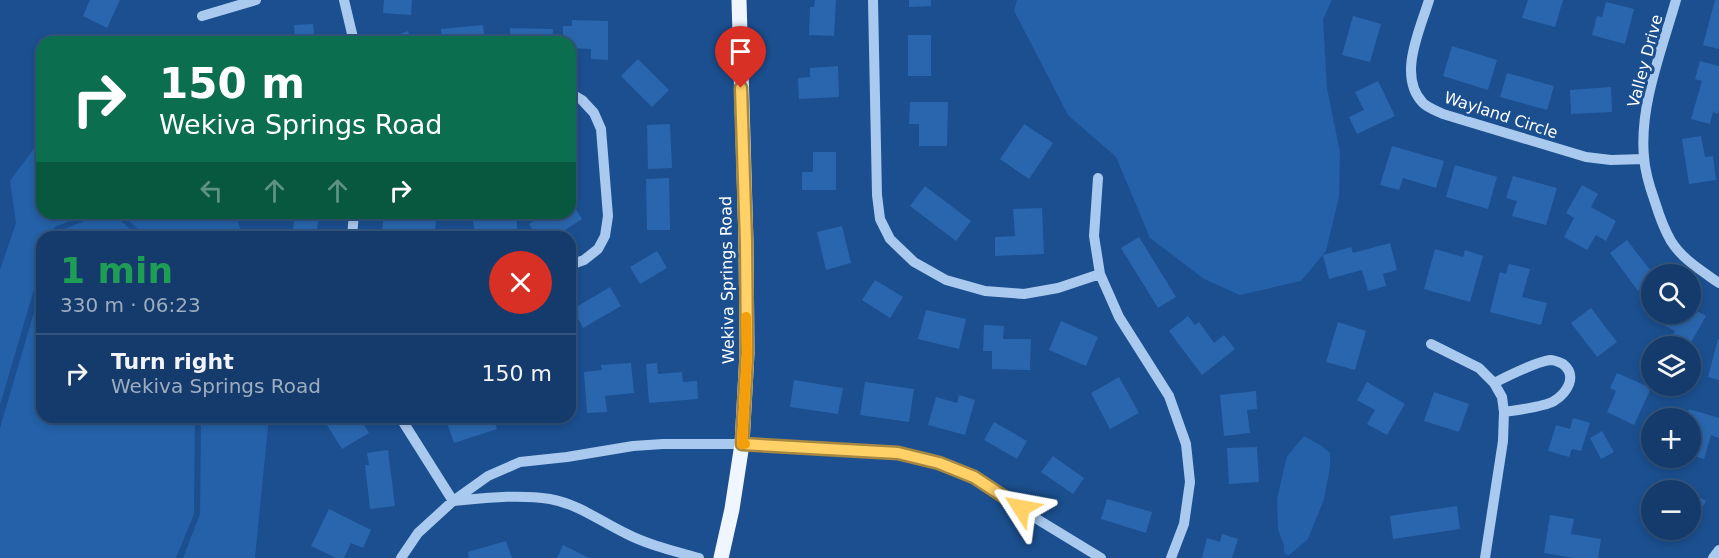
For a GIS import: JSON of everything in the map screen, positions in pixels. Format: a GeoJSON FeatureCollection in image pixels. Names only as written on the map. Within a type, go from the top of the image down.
{"type":"FeatureCollection","features":[{"type":"Feature","properties":{"kind":"main road","name":"Wekiva Springs Road"},"geometry":{"type":"LineString","coordinates":[[721,558],[732,509],[742,444],[747,331],[739,0]]}},
{"type":"Feature","properties":{"kind":"street"},"geometry":{"type":"LineString","coordinates":[[202,16],[256,0]]}},
{"type":"Feature","properties":{"kind":"street"},"geometry":{"type":"LineString","coordinates":[[344,0],[353,36]]}},
{"type":"Feature","properties":{"kind":"street"},"geometry":{"type":"LineString","coordinates":[[873,0],[877,195],[880,219],[890,239],[914,262],[946,280],[985,291],[1024,294],[1058,288],[1100,274]]}},
{"type":"Feature","properties":{"kind":"street","name":"Wayland Circle"},"geometry":{"type":"LineString","coordinates":[[1429,0],[1411,60],[1414,91],[1424,104],[1443,114],[1586,157],[1611,160],[1644,159]]}},
{"type":"Feature","properties":{"kind":"street","name":"Valley Drive"},"geometry":{"type":"LineString","coordinates":[[1676,0],[1648,99],[1643,132],[1644,159],[1658,211],[1671,241],[1693,264],[1719,284]]}},
{"type":"Feature","properties":{"kind":"street"},"geometry":{"type":"LineString","coordinates":[[576,96],[594,113],[601,129],[608,216],[604,236],[598,249],[584,260],[576,263]]}},
{"type":"Feature","properties":{"kind":"street"},"geometry":{"type":"LineString","coordinates":[[1098,178],[1094,236],[1100,274],[1119,317],[1169,396],[1186,444],[1190,483],[1184,524],[1171,558]]}},
{"type":"Feature","properties":{"kind":"street"},"geometry":{"type":"LineString","coordinates":[[1431,344],[1479,368],[1494,383],[1502,397],[1503,441],[1485,558]]}},
{"type":"Feature","properties":{"kind":"street"},"geometry":{"type":"LineString","coordinates":[[1494,383],[1539,363],[1552,360],[1562,363],[1569,371],[1571,382],[1564,394],[1552,403],[1504,412]]}},
{"type":"Feature","properties":{"kind":"street"},"geometry":{"type":"LineString","coordinates":[[404,423],[453,501]]}},
{"type":"Feature","properties":{"kind":"street"},"geometry":{"type":"LineString","coordinates":[[400,558],[418,532],[453,501],[488,476],[520,462],[633,446],[742,444],[898,453],[939,463],[974,477],[1101,558]]}},
{"type":"Feature","properties":{"kind":"street"},"geometry":{"type":"LineString","coordinates":[[453,501],[512,496],[551,500],[577,507],[626,534],[654,545],[699,558]]}},
{"type":"Feature","properties":{"kind":"street"},"geometry":{"type":"LineString","coordinates":[[1713,558],[1719,550]]}},
{"type":"Feature","properties":{"kind":"shaded area"},"geometry":{"type":"Polygon","coordinates":[[[1017,0],[1332,0],[1323,19],[1327,88],[1340,152],[1339,197],[1326,251],[1301,281],[1240,295],[1204,279],[1150,238],[1116,157],[1068,115],[1014,11],[1017,0]]]}},
{"type":"Feature","properties":{"kind":"shaded area"},"geometry":{"type":"Polygon","coordinates":[[[36,146],[36,219],[75,219],[51,231],[36,231],[36,282],[0,405],[0,270],[16,223],[10,181],[36,146]]]}},
{"type":"Feature","properties":{"kind":"shaded area"},"geometry":{"type":"Polygon","coordinates":[[[90,219],[119,219],[132,231],[60,231],[90,219]]]}},
{"type":"Feature","properties":{"kind":"shaded area"},"geometry":{"type":"Polygon","coordinates":[[[127,219],[237,219],[241,231],[140,231],[127,219]]]}},
{"type":"Feature","properties":{"kind":"shaded area"},"geometry":{"type":"Polygon","coordinates":[[[36,305],[36,423],[195,423],[194,514],[176,558],[0,558],[0,428],[36,305]]]}},
{"type":"Feature","properties":{"kind":"shaded area"},"geometry":{"type":"Polygon","coordinates":[[[201,423],[268,423],[255,558],[183,558],[200,514],[201,423]]]}},
{"type":"Feature","properties":{"kind":"shaded area"},"geometry":{"type":"Polygon","coordinates":[[[1304,436],[1330,453],[1330,467],[1324,499],[1308,539],[1288,556],[1284,552],[1284,545],[1278,530],[1277,499],[1287,456],[1304,436]]]}},
{"type":"Feature","properties":{"kind":"building"},"geometry":{"type":"Polygon","coordinates":[[[90,0],[120,0],[107,28],[83,16],[90,0]]]}},
{"type":"Feature","properties":{"kind":"building"},"geometry":{"type":"Polygon","coordinates":[[[384,0],[412,0],[411,15],[383,13],[384,0]]]}},
{"type":"Feature","properties":{"kind":"building"},"geometry":{"type":"Polygon","coordinates":[[[815,0],[836,0],[834,36],[809,35],[810,7],[814,7],[815,0]]]}},
{"type":"Feature","properties":{"kind":"building"},"geometry":{"type":"Polygon","coordinates":[[[909,0],[931,0],[931,6],[909,7],[909,0]]]}},
{"type":"Feature","properties":{"kind":"building"},"geometry":{"type":"Polygon","coordinates":[[[1528,0],[1563,0],[1555,27],[1522,18],[1528,0]]]}},
{"type":"Feature","properties":{"kind":"building"},"geometry":{"type":"Polygon","coordinates":[[[1715,0],[1719,0],[1719,49],[1703,45],[1715,0]]]}},
{"type":"Feature","properties":{"kind":"building"},"geometry":{"type":"Polygon","coordinates":[[[1606,2],[1634,9],[1625,44],[1592,35],[1597,16],[1602,17],[1606,2]]]}},
{"type":"Feature","properties":{"kind":"building"},"geometry":{"type":"Polygon","coordinates":[[[1353,16],[1381,24],[1370,62],[1342,55],[1353,16]]]}},
{"type":"Feature","properties":{"kind":"building"},"geometry":{"type":"Polygon","coordinates":[[[572,20],[608,21],[608,60],[591,59],[591,49],[576,48],[576,36],[563,36],[563,26],[572,26],[572,20]]]}},
{"type":"Feature","properties":{"kind":"building"},"geometry":{"type":"Polygon","coordinates":[[[313,24],[314,36],[295,36],[294,25],[313,24]]]}},
{"type":"Feature","properties":{"kind":"building"},"geometry":{"type":"Polygon","coordinates":[[[483,25],[484,36],[442,36],[441,29],[483,25]]]}},
{"type":"Feature","properties":{"kind":"building"},"geometry":{"type":"Polygon","coordinates":[[[510,28],[553,29],[552,36],[502,36],[510,35],[510,28]]]}},
{"type":"Feature","properties":{"kind":"building"},"geometry":{"type":"Polygon","coordinates":[[[408,31],[410,36],[395,36],[408,31]]]}},
{"type":"Feature","properties":{"kind":"building"},"geometry":{"type":"Polygon","coordinates":[[[908,35],[931,35],[931,76],[908,76],[908,35]]]}},
{"type":"Feature","properties":{"kind":"building"},"geometry":{"type":"Polygon","coordinates":[[[1452,46],[1497,60],[1488,90],[1443,76],[1452,46]]]}},
{"type":"Feature","properties":{"kind":"building"},"geometry":{"type":"Polygon","coordinates":[[[638,59],[669,90],[652,107],[621,76],[638,59]]]}},
{"type":"Feature","properties":{"kind":"building"},"geometry":{"type":"Polygon","coordinates":[[[1700,61],[1719,66],[1719,110],[1718,114],[1713,112],[1710,124],[1691,119],[1702,81],[1695,79],[1700,61]]]}},
{"type":"Feature","properties":{"kind":"building"},"geometry":{"type":"Polygon","coordinates":[[[838,66],[839,97],[799,99],[798,78],[810,77],[810,68],[838,66]]]}},
{"type":"Feature","properties":{"kind":"building"},"geometry":{"type":"Polygon","coordinates":[[[1507,73],[1554,86],[1547,110],[1500,97],[1507,73]]]}},
{"type":"Feature","properties":{"kind":"building"},"geometry":{"type":"Polygon","coordinates":[[[1378,81],[1395,116],[1357,134],[1349,117],[1364,110],[1355,92],[1378,81]]]}},
{"type":"Feature","properties":{"kind":"building"},"geometry":{"type":"Polygon","coordinates":[[[1611,87],[1612,112],[1571,114],[1570,90],[1611,87]]]}},
{"type":"Feature","properties":{"kind":"building"},"geometry":{"type":"Polygon","coordinates":[[[910,102],[948,102],[947,146],[919,146],[919,124],[909,124],[910,102]]]}},
{"type":"Feature","properties":{"kind":"building"},"geometry":{"type":"Polygon","coordinates":[[[670,124],[672,168],[648,169],[647,125],[670,124]]]}},
{"type":"Feature","properties":{"kind":"building"},"geometry":{"type":"Polygon","coordinates":[[[1024,124],[1053,143],[1029,179],[1000,159],[1024,124]]]}},
{"type":"Feature","properties":{"kind":"building"},"geometry":{"type":"Polygon","coordinates":[[[1701,136],[1705,157],[1713,156],[1716,180],[1689,184],[1682,139],[1701,136]]]}},
{"type":"Feature","properties":{"kind":"building"},"geometry":{"type":"Polygon","coordinates":[[[1392,146],[1444,161],[1436,188],[1403,178],[1399,190],[1380,185],[1392,146]]]}},
{"type":"Feature","properties":{"kind":"building"},"geometry":{"type":"Polygon","coordinates":[[[813,152],[836,152],[836,190],[802,190],[802,172],[813,172],[813,152]]]}},
{"type":"Feature","properties":{"kind":"building"},"geometry":{"type":"Polygon","coordinates":[[[1455,165],[1497,177],[1488,209],[1446,197],[1455,165]]]}},
{"type":"Feature","properties":{"kind":"building"},"geometry":{"type":"Polygon","coordinates":[[[1513,176],[1557,188],[1546,225],[1512,216],[1517,201],[1506,198],[1513,176]]]}},
{"type":"Feature","properties":{"kind":"building"},"geometry":{"type":"Polygon","coordinates":[[[669,178],[670,230],[647,230],[646,179],[669,178]]]}},
{"type":"Feature","properties":{"kind":"building"},"geometry":{"type":"Polygon","coordinates":[[[1582,185],[1598,194],[1591,207],[1616,221],[1606,241],[1596,235],[1587,250],[1564,237],[1574,218],[1566,213],[1582,185]]]}},
{"type":"Feature","properties":{"kind":"building"},"geometry":{"type":"Polygon","coordinates":[[[925,186],[971,221],[956,241],[910,206],[925,186]]]}},
{"type":"Feature","properties":{"kind":"building"},"geometry":{"type":"Polygon","coordinates":[[[1042,208],[1044,254],[995,256],[995,237],[1015,236],[1013,209],[1042,208]]]}},
{"type":"Feature","properties":{"kind":"building"},"geometry":{"type":"Polygon","coordinates":[[[576,210],[582,219],[563,231],[533,231],[529,224],[537,219],[576,219],[576,210]]]}},
{"type":"Feature","properties":{"kind":"building"},"geometry":{"type":"Polygon","coordinates":[[[294,219],[319,219],[317,231],[293,231],[294,219]]]}},
{"type":"Feature","properties":{"kind":"building"},"geometry":{"type":"Polygon","coordinates":[[[384,219],[419,221],[419,219],[436,219],[435,231],[382,231],[384,219]]]}},
{"type":"Feature","properties":{"kind":"building"},"geometry":{"type":"Polygon","coordinates":[[[473,219],[516,219],[518,231],[474,231],[473,219]]]}},
{"type":"Feature","properties":{"kind":"building"},"geometry":{"type":"Polygon","coordinates":[[[842,226],[851,263],[826,270],[817,232],[842,226]]]}},
{"type":"Feature","properties":{"kind":"building"},"geometry":{"type":"Polygon","coordinates":[[[1139,237],[1176,297],[1158,308],[1121,248],[1139,237]]]}},
{"type":"Feature","properties":{"kind":"building"},"geometry":{"type":"Polygon","coordinates":[[[1627,240],[1645,264],[1641,264],[1641,289],[1638,291],[1610,253],[1627,240]]]}},
{"type":"Feature","properties":{"kind":"building"},"geometry":{"type":"Polygon","coordinates":[[[1390,243],[1397,270],[1383,274],[1386,286],[1368,291],[1362,270],[1329,279],[1323,255],[1351,247],[1353,253],[1390,243]]]}},
{"type":"Feature","properties":{"kind":"building"},"geometry":{"type":"Polygon","coordinates":[[[1435,249],[1463,257],[1465,250],[1483,256],[1470,302],[1424,289],[1435,249]]]}},
{"type":"Feature","properties":{"kind":"building"},"geometry":{"type":"Polygon","coordinates":[[[657,251],[667,268],[640,284],[630,267],[657,251]]]}},
{"type":"Feature","properties":{"kind":"building"},"geometry":{"type":"Polygon","coordinates":[[[1509,264],[1530,269],[1522,297],[1547,303],[1541,325],[1490,312],[1500,272],[1506,274],[1509,264]]]}},
{"type":"Feature","properties":{"kind":"building"},"geometry":{"type":"Polygon","coordinates":[[[875,280],[903,297],[890,318],[862,300],[875,280]]]}},
{"type":"Feature","properties":{"kind":"building"},"geometry":{"type":"Polygon","coordinates":[[[610,287],[621,306],[583,328],[576,315],[576,307],[610,287]]]}},
{"type":"Feature","properties":{"kind":"building"},"geometry":{"type":"Polygon","coordinates":[[[1591,308],[1617,342],[1597,357],[1571,323],[1591,308]]]}},
{"type":"Feature","properties":{"kind":"building"},"geometry":{"type":"Polygon","coordinates":[[[926,310],[966,319],[959,349],[918,339],[926,310]]]}},
{"type":"Feature","properties":{"kind":"building"},"geometry":{"type":"Polygon","coordinates":[[[1701,313],[1706,316],[1695,336],[1672,336],[1675,331],[1664,325],[1701,324],[1701,313]]]}},
{"type":"Feature","properties":{"kind":"building"},"geometry":{"type":"Polygon","coordinates":[[[1188,316],[1195,325],[1199,322],[1214,343],[1224,335],[1235,349],[1202,375],[1169,331],[1188,316]]]}},
{"type":"Feature","properties":{"kind":"building"},"geometry":{"type":"Polygon","coordinates":[[[1061,321],[1098,337],[1086,366],[1049,350],[1061,321]]]}},
{"type":"Feature","properties":{"kind":"building"},"geometry":{"type":"Polygon","coordinates":[[[1338,322],[1366,331],[1355,370],[1326,362],[1338,322]]]}},
{"type":"Feature","properties":{"kind":"building"},"geometry":{"type":"Polygon","coordinates":[[[984,325],[1004,326],[1003,339],[1031,339],[1030,370],[992,369],[992,351],[983,351],[984,325]]]}},
{"type":"Feature","properties":{"kind":"building"},"geometry":{"type":"Polygon","coordinates":[[[1719,339],[1719,380],[1708,377],[1719,339]]]}},
{"type":"Feature","properties":{"kind":"building"},"geometry":{"type":"Polygon","coordinates":[[[631,363],[634,393],[605,396],[607,412],[587,413],[584,372],[602,370],[601,365],[631,363]]]}},
{"type":"Feature","properties":{"kind":"building"},"geometry":{"type":"Polygon","coordinates":[[[657,363],[658,374],[682,372],[683,382],[697,381],[698,399],[649,403],[646,364],[657,363]]]}},
{"type":"Feature","properties":{"kind":"building"},"geometry":{"type":"Polygon","coordinates":[[[1617,373],[1641,384],[1641,396],[1647,396],[1634,425],[1607,412],[1616,391],[1610,388],[1617,373]]]}},
{"type":"Feature","properties":{"kind":"building"},"geometry":{"type":"Polygon","coordinates":[[[1119,377],[1139,413],[1110,429],[1091,393],[1119,377]]]}},
{"type":"Feature","properties":{"kind":"building"},"geometry":{"type":"Polygon","coordinates":[[[794,380],[843,388],[838,414],[790,407],[794,380]]]}},
{"type":"Feature","properties":{"kind":"building"},"geometry":{"type":"Polygon","coordinates":[[[865,382],[914,389],[909,422],[860,415],[865,382]]]}},
{"type":"Feature","properties":{"kind":"building"},"geometry":{"type":"Polygon","coordinates":[[[1367,382],[1405,404],[1387,435],[1367,424],[1375,410],[1357,400],[1367,382]]]}},
{"type":"Feature","properties":{"kind":"building"},"geometry":{"type":"Polygon","coordinates":[[[1256,391],[1257,409],[1247,410],[1250,433],[1224,436],[1220,395],[1256,391]]]}},
{"type":"Feature","properties":{"kind":"building"},"geometry":{"type":"Polygon","coordinates":[[[1434,392],[1469,404],[1459,432],[1424,421],[1434,392]]]}},
{"type":"Feature","properties":{"kind":"building"},"geometry":{"type":"Polygon","coordinates":[[[959,395],[975,400],[965,435],[928,425],[936,397],[957,403],[959,395]]]}},
{"type":"Feature","properties":{"kind":"building"},"geometry":{"type":"Polygon","coordinates":[[[1701,413],[1719,418],[1719,438],[1711,435],[1704,459],[1701,458],[1701,413]]]}},
{"type":"Feature","properties":{"kind":"building"},"geometry":{"type":"Polygon","coordinates":[[[1573,418],[1590,423],[1581,451],[1572,449],[1569,457],[1548,451],[1556,425],[1570,429],[1573,418]]]}},
{"type":"Feature","properties":{"kind":"building"},"geometry":{"type":"Polygon","coordinates":[[[994,422],[1027,441],[1017,459],[984,440],[994,422]]]}},
{"type":"Feature","properties":{"kind":"building"},"geometry":{"type":"Polygon","coordinates":[[[326,423],[363,423],[369,433],[342,449],[326,423]]]}},
{"type":"Feature","properties":{"kind":"building"},"geometry":{"type":"Polygon","coordinates":[[[447,423],[495,423],[497,429],[454,443],[447,423]]]}},
{"type":"Feature","properties":{"kind":"building"},"geometry":{"type":"Polygon","coordinates":[[[1602,431],[1614,452],[1601,459],[1590,438],[1602,431]]]}},
{"type":"Feature","properties":{"kind":"building"},"geometry":{"type":"Polygon","coordinates":[[[1257,447],[1259,482],[1229,484],[1227,448],[1257,447]]]}},
{"type":"Feature","properties":{"kind":"building"},"geometry":{"type":"Polygon","coordinates":[[[388,450],[395,506],[370,509],[365,465],[369,465],[367,453],[388,450]]]}},
{"type":"Feature","properties":{"kind":"building"},"geometry":{"type":"Polygon","coordinates":[[[1053,456],[1084,478],[1073,494],[1041,472],[1053,456]]]}},
{"type":"Feature","properties":{"kind":"building"},"geometry":{"type":"Polygon","coordinates":[[[1701,498],[1706,501],[1701,509],[1701,498]]]}},
{"type":"Feature","properties":{"kind":"building"},"geometry":{"type":"Polygon","coordinates":[[[1107,499],[1152,512],[1146,533],[1101,519],[1107,499]]]}},
{"type":"Feature","properties":{"kind":"building"},"geometry":{"type":"Polygon","coordinates":[[[1457,506],[1460,529],[1393,539],[1390,516],[1457,506]]]}},
{"type":"Feature","properties":{"kind":"building"},"geometry":{"type":"Polygon","coordinates":[[[329,509],[371,530],[363,548],[351,543],[344,558],[336,558],[311,546],[329,509]]]}},
{"type":"Feature","properties":{"kind":"building"},"geometry":{"type":"Polygon","coordinates":[[[1550,515],[1574,519],[1571,534],[1601,539],[1598,558],[1573,558],[1544,553],[1550,515]]]}},
{"type":"Feature","properties":{"kind":"building"},"geometry":{"type":"Polygon","coordinates":[[[1222,534],[1238,539],[1232,558],[1202,558],[1207,538],[1220,542],[1222,534]]]}},
{"type":"Feature","properties":{"kind":"building"},"geometry":{"type":"Polygon","coordinates":[[[506,541],[512,558],[469,558],[468,552],[506,541]]]}},
{"type":"Feature","properties":{"kind":"building"},"geometry":{"type":"Polygon","coordinates":[[[563,545],[589,558],[557,558],[563,545]]]}},
{"type":"Feature","properties":{"kind":"slow traffic"},"geometry":{"type":"LineString","coordinates":[[745,444],[742,444],[747,353],[746,317]]}},
{"type":"Feature","properties":{"kind":"route"},"geometry":{"type":"LineString","coordinates":[[741,88],[747,353],[742,444],[898,453],[939,463],[974,477],[1021,508]]}}]}
